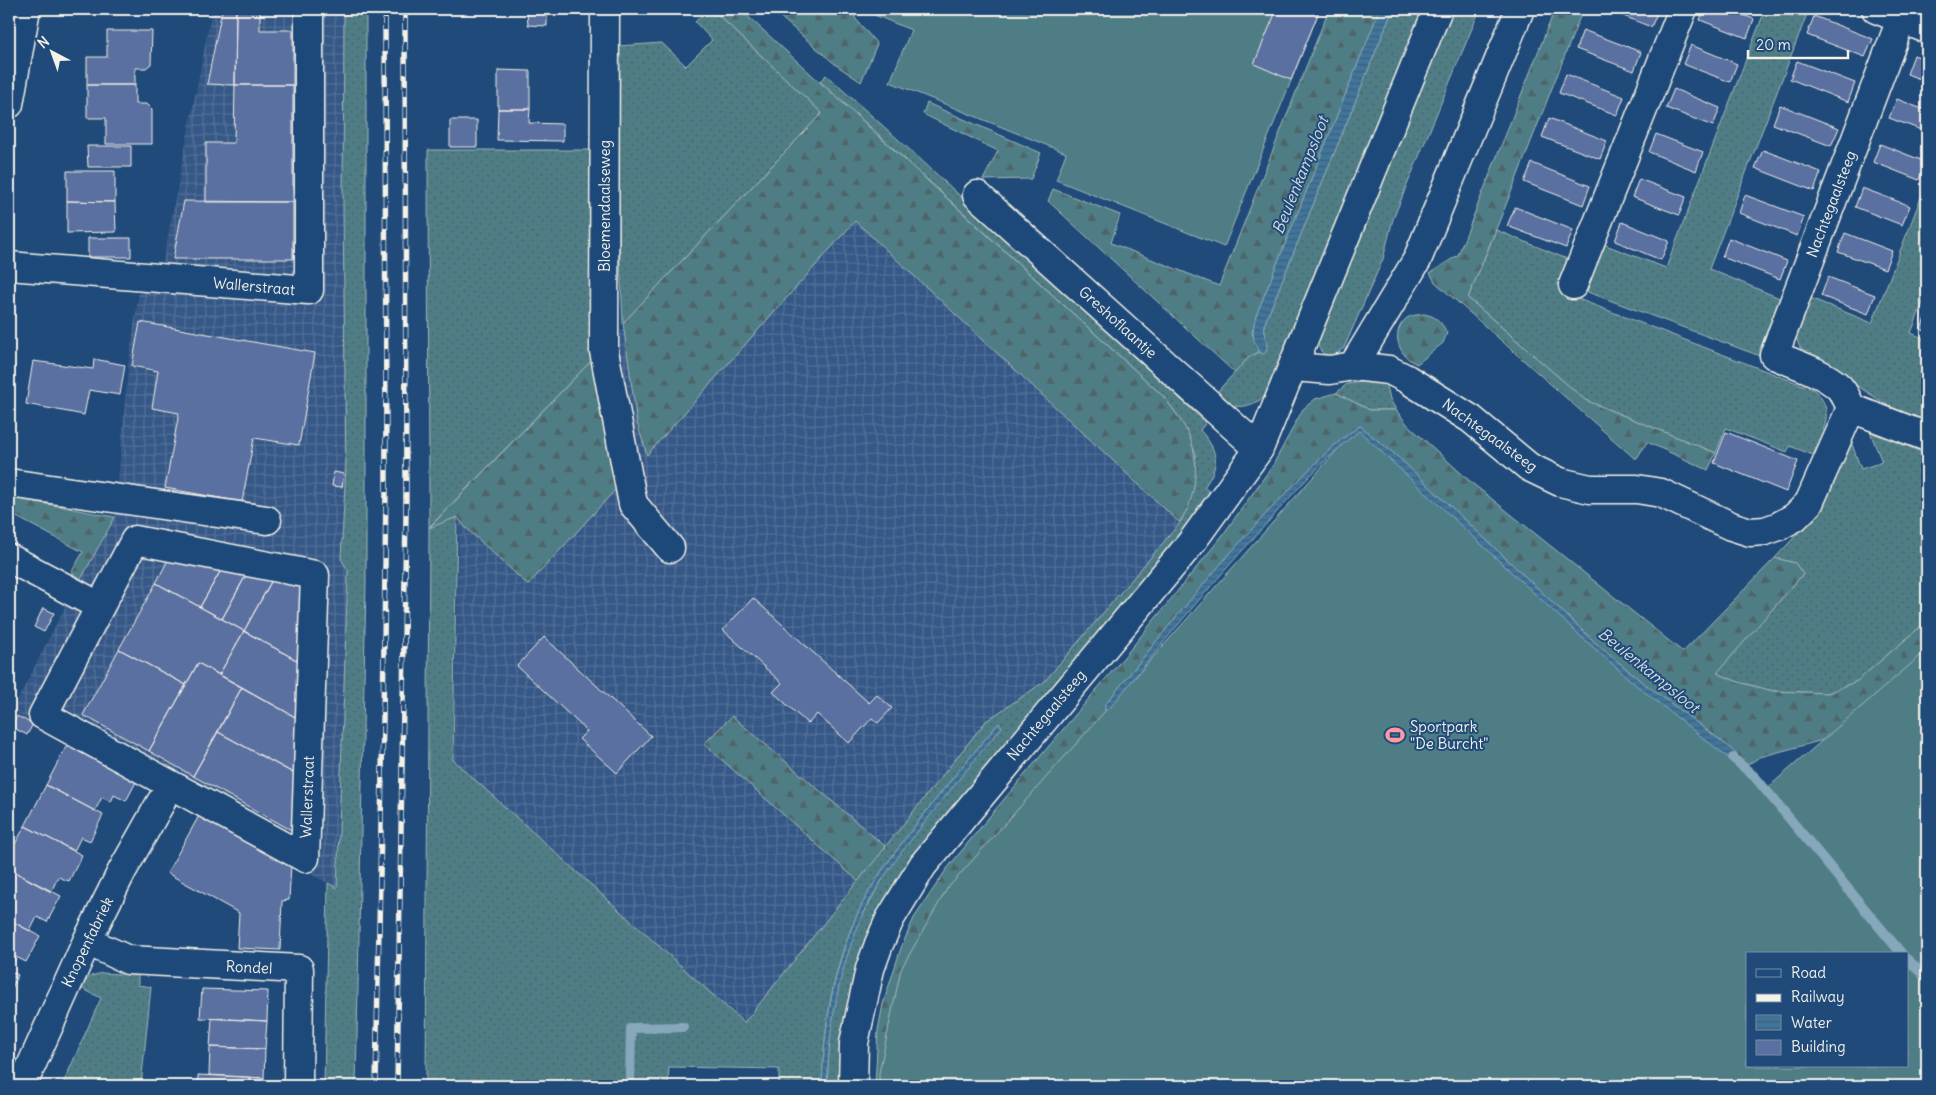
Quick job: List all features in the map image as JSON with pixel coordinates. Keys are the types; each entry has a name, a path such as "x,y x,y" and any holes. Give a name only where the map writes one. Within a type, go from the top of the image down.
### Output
{"street":[{"path":"9,104 26,9"},
{"name":"Wallerstraat","path":"9,266 309,290 309,9"},
{"name":"Bloemendaalseweg","path":"605,9 604,351 633,504 670,548"},
{"name":"Nachtegaalsteeg","path":"853,1086 854,1043 873,961 890,919 923,865 961,816 1191,543 1259,449 1294,367 1438,9"},
{"path":"1354,366 1418,260 1520,9"},
{"path":"1573,285 1683,9"},
{"path":"1876,9 1903,14 1927,28"},
{"name":"Nachtegaalsteeg","path":"1294,367 1330,370 1354,366 1389,370 1407,378 1472,419 1529,466 1560,482 1590,489 1637,489 1661,493 1750,532 1765,531 1795,517 1809,503 1851,408 1839,388 1832,382 1809,370 1774,356 1903,14"},
{"name":"Greshoflaantje","path":"977,195 1259,449"},
{"path":"1851,408 1927,437"},
{"path":"9,483 267,520"},
{"name":"Wallerstraat","path":"135,540 315,575 305,858 43,715 99,606 135,540"},
{"path":"9,558 99,606"},
{"name":"Knopenfabriek","path":"22,1086 87,941 122,871 161,802"},
{"name":"Rondel","path":"87,941 128,960 299,969 298,1086"}],"shaded area":[{"path":"212,9 345,9 356,541 344,892 12,711 66,605 115,517 128,368 139,291 163,261"},
{"path":"825,116 1210,500 747,1038 454,768 459,501"}],"green space":[{"path":"344,9 366,9 366,581 356,1086 324,1086 328,883 337,888 348,570 341,559 346,466 343,208"},
{"path":"708,9 712,9 822,113 623,323 616,172 617,46 662,43 686,66 712,40 695,22"},
{"path":"712,9 740,9 1163,396 1185,428 1190,438 1195,459 1192,495 1187,510 1179,522 855,221 647,455 637,423 623,323 822,113"},
{"path":"771,9 857,9 855,18 877,44 861,82 836,65"},
{"path":"860,9 1320,9 1224,247 1056,180 1066,153 890,82 911,30"},
{"path":"1329,9 1380,9 1256,316 1252,333 1259,352 1249,357 1235,373 1048,201 1053,189 1120,215 1111,243 1219,286"},
{"path":"1393,9 1424,9 1269,394 1248,405 1235,406 1228,404 1215,394 1249,357 1259,352 1263,354 1267,347 1264,325"},
{"path":"1449,9 1480,9 1393,219 1383,259 1344,348 1328,357 1319,347 1319,334"},
{"path":"1555,9 1583,9 1468,298 1585,400 1716,453 1708,470 1647,442 1637,458 1634,458 1435,282 1430,273 1458,255"},
{"path":"1748,9 1809,9 1709,269 1782,299 1760,356 1585,291 1603,244 1666,268 1763,15"},
{"path":"826,75 919,158 1206,423 1200,430 1214,451 1215,465 1204,487 1213,495 963,796 841,1054 839,1086 827,1086 832,1020 847,955 864,913 877,888 909,840 1001,728 1000,724 976,750 914,827 883,869 858,913 842,955 831,998 827,1020 822,1086 779,1086 779,1069 669,1067 668,1086 426,1086 429,528 428,150 591,150 592,360 430,526 457,517 453,760 744,1023 986,721 1044,682 1180,523 1183,517 1196,455 1188,434 1176,413 1163,396 820,81"},
{"path":"927,103 1041,153 1031,179 983,180 998,151 923,114"},
{"path":"1927,182 1927,292 1911,333 1927,340 1927,421 1889,406 1805,353 1800,347 1796,333 1808,297 1872,323"},
{"path":"1496,230 1572,261 1560,292 1813,389 1825,405 1826,420 1813,455 1790,446 1787,452 1726,428 1716,453 1585,400 1468,298"},
{"path":"1423,314 1438,320 1447,333 1443,343 1417,364 1405,356 1401,350 1398,330 1407,318"},
{"path":"592,360 606,423 617,488 528,585 466,528 457,517 429,528"},
{"path":"1367,381 1383,383 1387,386 1390,399 1396,410 1370,410 1336,393 1347,384"},
{"path":"1336,393 1370,410 1396,410 1408,425 1472,483 1683,652 1775,558 1795,563 1803,574 1717,673 1738,682 1773,691 1828,693 1857,681 1927,621 1927,655 1834,737 1760,757 1747,765 1728,746 1642,682 1599,646 1398,457 1360,426 1326,453 1245,537 1197,592 1104,706 1105,710 1110,708 1053,771 887,1086 875,1086 878,1030 883,1004 901,948 914,918 946,870 1124,657 1222,536 1273,465 1303,409 1315,399"},
{"name":"Sportpark \"De Burcht\"","path":"1363,429 1641,685 1739,762 1765,790 1927,650 1927,1086 879,1086 879,1073 901,969 947,889 1354,431"},
{"path":"1870,432 1927,454 1927,621 1857,681 1828,693 1773,691 1738,682 1716,673 1803,574 1795,563 1775,558 1818,512 1825,501 1850,439 1861,469 1882,462"},
{"path":"9,497 115,517 81,579 71,573 83,552 9,513"},
{"path":"732,716 886,847 858,881 704,744"},
{"path":"102,973 138,975 138,985 151,987 141,1086 62,1086 101,998 79,987 91,976"}],"water":[{"path":"1380,9 1393,9 1264,325 1267,347 1266,352 1263,354 1254,342 1256,316"},
{"path":"1360,426 1398,457 1599,646 1642,682 1728,746 1747,765 1741,768 1636,685 1359,431 1320,466 1283,505 1202,596 1110,708 1106,710 1104,706 1195,594 1243,539 1325,454"},
{"path":"998,724 1002,726 1001,728 902,851 880,883 862,917 847,958 836,1000 830,1042 827,1086 822,1086 831,998 842,955 858,913 883,869 914,827"}],"building":[{"path":"1277,9 1307,9 1318,14 1291,80 1254,64"},
{"path":"1606,9 1659,9 1651,27"},
{"path":"1704,9 1727,9 1754,19 1747,38 1700,20"},
{"path":"222,10 236,10 235,85 207,84"},
{"path":"236,10 260,10 260,30 293,30 293,85 235,85"},
{"path":"527,12 547,12 547,26 528,25"},
{"path":"1814,16 1873,39 1865,57 1807,35"},
{"path":"1583,30 1641,52 1634,71 1576,49"},
{"path":"107,31 152,31 151,64 146,68 135,68 135,85 87,85 87,57 107,57"},
{"path":"1691,45 1737,64 1730,82 1683,64"},
{"path":"1914,55 1927,60 1927,82 1907,74"},
{"path":"1797,61 1855,83 1848,102 1790,79"},
{"path":"498,70 530,71 530,109 498,109"},
{"path":"1566,74 1624,97 1617,115 1559,93"},
{"path":"87,85 135,85 135,104 147,104 152,109 152,144 106,144 106,118 87,118"},
{"path":"235,85 293,85 293,202 206,202 206,143 234,143"},
{"path":"1674,89 1720,108 1713,126 1666,108"},
{"path":"1897,99 1927,111 1927,132 1889,118"},
{"path":"1780,105 1839,128 1831,146 1773,124"},
{"path":"498,109 530,109 529,123 563,124 563,141 497,140"},
{"path":"1549,118 1607,141 1600,159 1542,137"},
{"path":"450,120 477,120 477,147 450,147"},
{"path":"1656,134 1703,152 1696,171 1649,152"},
{"path":"1880,144 1926,162 1919,180 1873,162"},
{"path":"87,146 131,146 131,167 88,167"},
{"path":"1763,150 1821,172 1814,191 1755,168"},
{"path":"1532,163 1590,186 1583,205 1524,182"},
{"path":"67,171 115,171 115,202 67,201"},
{"path":"1639,179 1686,197 1679,215 1632,197"},
{"path":"1862,188 1910,206 1902,225 1855,207"},
{"path":"1745,195 1804,217 1797,236 1739,213"},
{"path":"67,201 115,202 116,232 67,233"},
{"path":"184,201 293,202 293,259 173,259"},
{"path":"1515,207 1573,230 1566,248 1507,226"},
{"path":"1622,222 1669,241 1661,260 1615,241"},
{"path":"1845,233 1892,251 1885,269 1838,252"},
{"path":"88,238 131,238 131,257 88,257"},
{"path":"1729,238 1787,261 1780,279 1722,257"},
{"path":"1828,277 1875,295 1868,314 1821,296"},
{"path":"1927,313 1927,332 1921,329"},
{"path":"140,322 315,353 299,445 254,438 242,502 165,488 179,413 152,408 158,371 132,366"},
{"path":"94,359 125,365 120,395 89,390 84,415 26,404 33,361 93,369"},
{"path":"1726,432 1798,461 1786,492 1714,463"},
{"path":"334,472 344,474 342,487 332,486"},
{"path":"168,560 221,570 200,607 156,583"},
{"path":"221,570 246,575 222,619 200,607"},
{"path":"246,575 272,580 244,631 222,619"},
{"path":"272,580 303,586 300,662 244,631"},
{"path":"156,583 244,631 219,675 198,663 186,685 119,649"},
{"path":"753,598 869,703 877,695 892,708 878,723 872,718 849,743 817,714 808,724 773,692 782,683 723,630"},
{"path":"43,608 54,613 44,632 34,627"},
{"path":"244,631 300,662 297,718 219,675"},
{"path":"544,637 651,736 617,773 579,739 587,731 517,666"},
{"path":"119,649 186,685 149,751 83,715"},
{"path":"198,663 242,687 193,776 149,751"},
{"path":"242,687 297,718 295,774 218,732"},
{"path":"17,716 33,724 27,735 12,727"},
{"path":"218,732 295,774 293,831 193,776"},
{"path":"67,745 136,782 126,801 114,795 111,802 102,797 95,811 46,785"},
{"path":"46,785 103,815 90,841 81,837 74,851 25,826"},
{"path":"200,814 291,864 289,900 282,901 280,950 237,948 239,913 167,873"},
{"path":"25,826 82,855 69,881 58,877 51,892 9,869 9,855"},
{"path":"9,869 61,896 47,922 37,917 30,931 9,920"},
{"path":"9,920 40,936 26,962 16,957 9,971"},
{"path":"9,970 18,975 9,995"},
{"path":"202,989 268,991 267,1021 200,1018"},
{"path":"212,1018 267,1021 265,1049 210,1047"},
{"path":"210,1047 265,1049 264,1078 209,1075"},
{"path":"198,1075 264,1078 264,1086 198,1086"}],"waterway":[{"name":"Beulenkampsloot","path":"1733,758 1755,777 1900,952"},
{"name":"Beulenkampsloot","path":"1908,960 1927,978"},
{"path":"630,1086 631,1028 683,1027"}],"railway":[{"path":"376,1086 386,490 385,9"},
{"path":"397,1086 406,513 405,9"}],"place":[{"name":"Sportpark \"De Burcht\"","path":"1395,735"}]}
